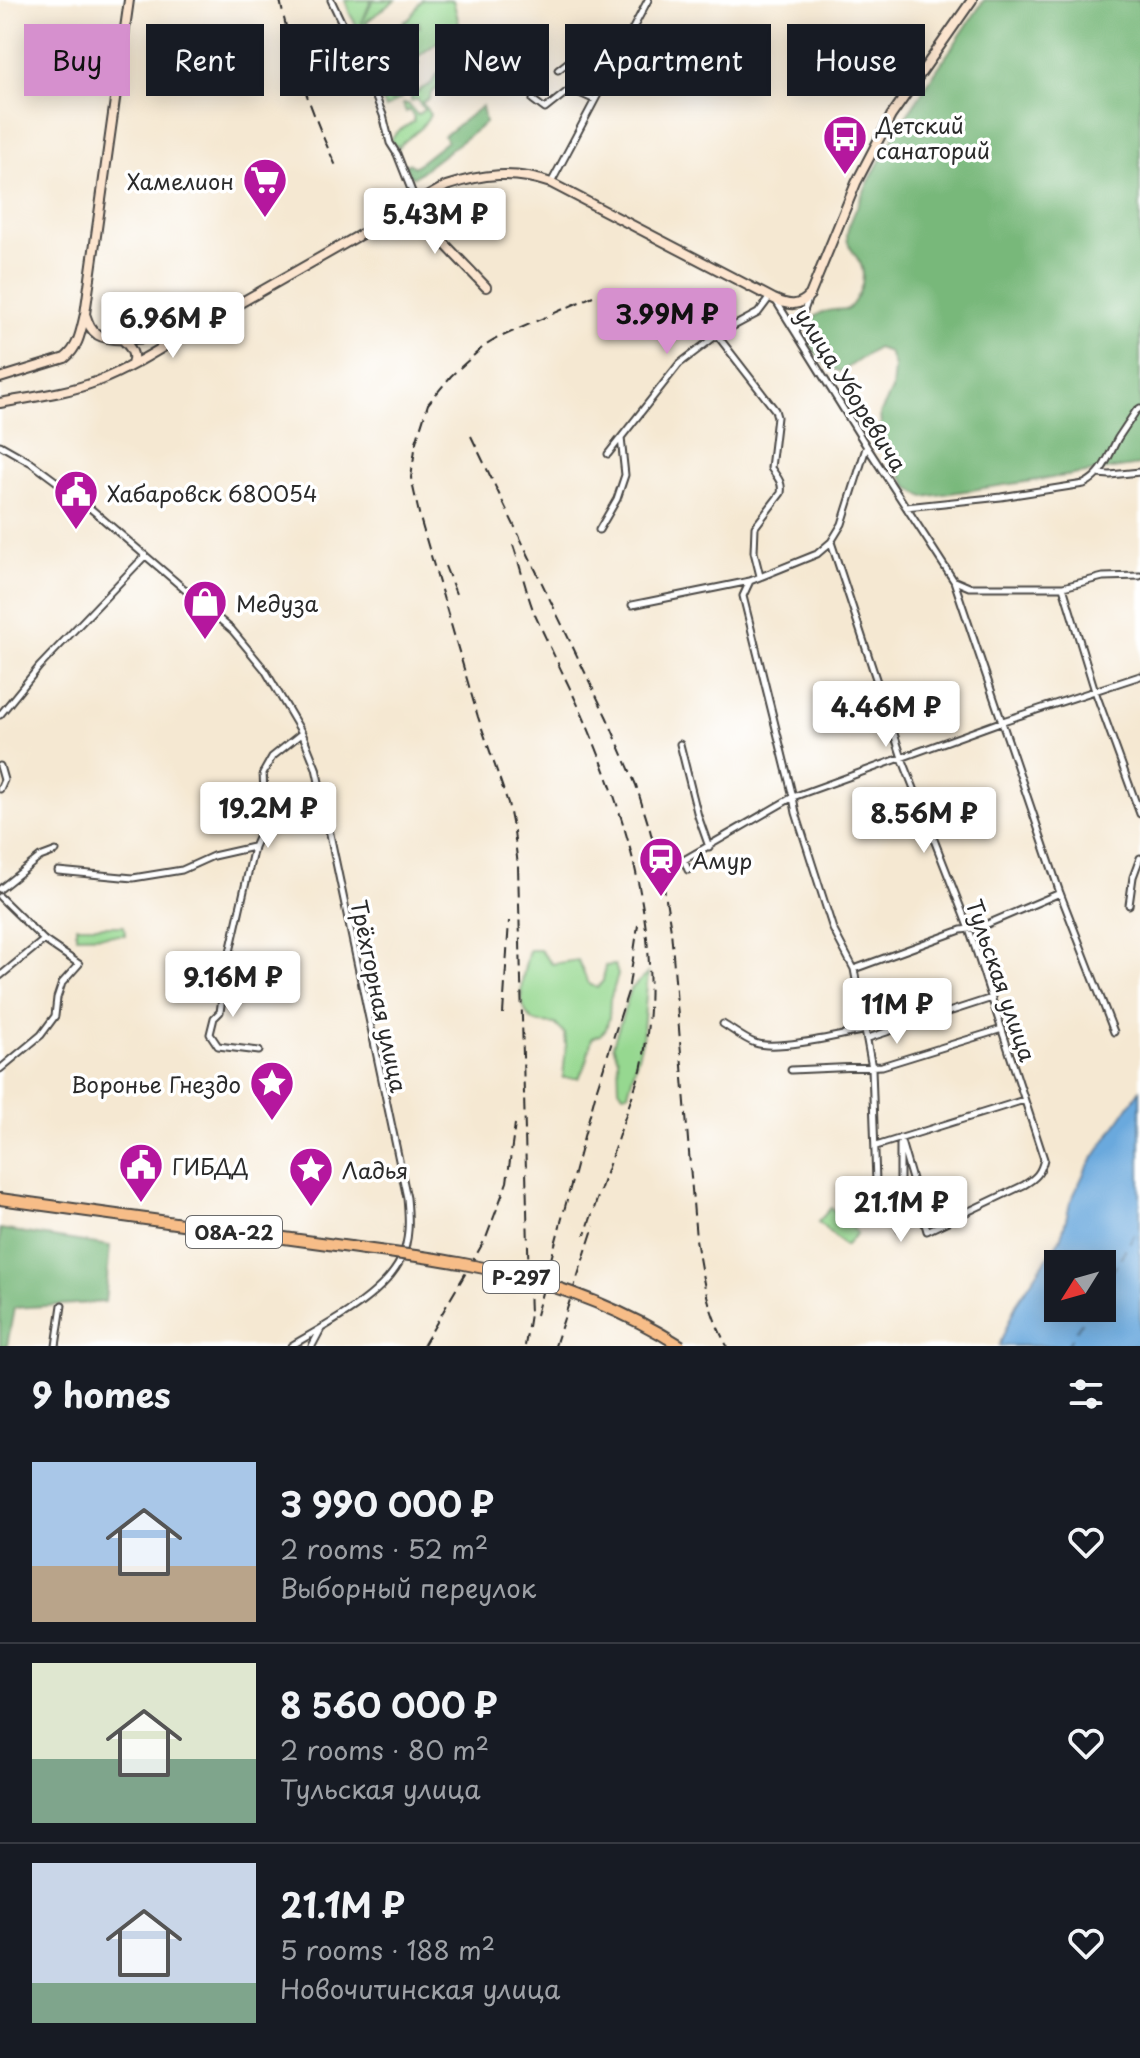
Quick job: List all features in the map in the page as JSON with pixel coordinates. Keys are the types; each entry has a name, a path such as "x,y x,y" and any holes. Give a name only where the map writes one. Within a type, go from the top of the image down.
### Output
{"highway":[{"name":"08А-22","path":"0,1199 350,1247"},
{"name":"Р-297","path":"350,1247 460,1263 549,1285 593,1300 681,1346"}],"main road":[{"path":"0,378 65,358 73,352 77,343 85,314 129,0"},
{"path":"772,298 795,305 804,302 810,295 864,166 891,116 972,0"},
{"name":"улица Уборевича","path":"122,339 198,327 418,200 467,179 493,175 521,175 551,183 772,298"},
{"path":"418,200 443,242 486,287"},
{"path":"85,314 90,328 97,335 122,339 131,349 134,358 132,365"},
{"path":"0,403 79,388 109,377 198,327"}],"street":[{"path":"331,0 373,90 390,143 418,200"},
{"path":"635,24 648,0"},
{"path":"558,70 565,65"},
{"path":"533,100 545,109 569,90 595,100"},
{"path":"551,183 597,96"},
{"path":"796,334 810,295"},
{"path":"608,454 679,364 717,335 758,313 772,298"},
{"name":"улица Уборевича","path":"772,298 954,581 1060,893 1114,1032"},
{"path":"717,335 775,410 777,417 771,468 782,483 782,488 755,527 754,552 760,576"},
{"path":"906,507 1084,484 1104,468 1119,438 1140,408"},
{"path":"599,530 617,499 625,475 621,437"},
{"name":"Трёхгорная улица","path":"0,445 30,462 76,496 232,630 265,670 302,733 316,768 407,1198 409,1223 401,1260 378,1289 291,1346"},
{"path":"632,605 750,581 817,554 831,542 842,524 867,447"},
{"path":"1098,474 1140,472"},
{"name":"Тульская улица","path":"831,542 902,758 969,929 1044,1159 1037,1177 927,1231 900,1138"},
{"path":"0,715 39,667 145,556"},
{"path":"954,581 969,587 1063,587 1103,577 1140,576"},
{"path":"750,581 743,596 796,813 833,929 854,969 872,1068 876,1182 900,1230 900,1138"},
{"path":"1063,587 1095,691 1140,814"},
{"path":"688,870 684,860 793,797 1003,721 1140,676"},
{"path":"259,1051 218,1046 210,1034 214,1018 220,1012 227,965 258,838 264,792 263,773 272,757 302,733"},
{"path":"680,744 709,847"},
{"path":"0,766 4,780 0,789"},
{"path":"58,871 133,878 182,870 213,856 254,847"},
{"path":"0,889 40,857 56,851"},
{"path":"1129,905 1133,877 1140,858"},
{"path":"854,969 961,930 978,928 1060,893"},
{"path":"0,897 44,940 79,964 62,983 55,1016 41,1035 0,1069"},
{"path":"0,976 44,940"},
{"path":"868,1038 992,998"},
{"path":"723,1024 755,1043 766,1045 804,1042 866,1030"},
{"path":"791,1070 872,1068 1002,1029"},
{"path":"876,1146 1025,1100"},
{"path":"56,1346 62,1305"},
{"path":"312,1346 323,1327"}],"green space":[{"path":"345,0 371,0 362,24 356,24"},
{"path":"373,0 395,0 366,22 367,24 363,24"},
{"path":"422,0 453,0 459,24 435,24 435,44 419,56 419,22 405,24"},
{"path":"984,0 1140,0 1140,465 924,497 908,487 882,441 880,414 892,390 894,367 889,352 877,348 841,372 826,365 816,353 809,334 812,322 819,314 848,309 862,282 863,270 848,243 849,226 877,166 920,96 925,96 929,82"},
{"path":"435,77 435,90 429,99 422,102 430,115 398,149 391,140 414,121 403,104 408,104 417,115 424,110 417,99 411,101 411,97 419,96 419,91 431,84"},
{"path":"380,96 387,96 391,101 400,96 401,98 386,108"},
{"path":"482,106 485,123 414,177 410,176 405,165 409,163 414,167 447,141 444,136"},
{"path":"76,926 124,926 125,935 76,936"},
{"path":"529,950 540,950 552,964 578,960 588,983 597,988 603,981 605,966 615,965 618,975 606,1029 592,1038 579,1078 563,1078 565,1034 555,1024 533,1020 525,1011 521,994"},
{"path":"648,973 642,1041 628,1093 623,1094 619,1088 618,1059 613,1045 631,989"},
{"path":"831,1208 857,1233 845,1246 818,1222"},
{"path":"0,1229 110,1246 105,1302 14,1308 7,1346 0,1346"}],"water":[{"path":"1140,1090 1140,1346 999,1346 1016,1304 1044,1263 1044,1322 1116,1322 1116,1250 1053,1250 1063,1231 1070,1203 1086,1169"}],"ferry route":[{"path":"1116,1265 1140,1225"},
{"path":"1067,1346 1082,1322"}],"railway":[{"path":"280,0 303,84 336,166"},
{"path":"525,1346 530,1314 518,866 514,832 508,803 478,717 420,518 411,478 416,442 428,404 451,376 496,339 593,296"},
{"path":"471,436 607,718 636,785 650,830 671,930 696,1239 710,1307 727,1346"},
{"path":"513,545 535,615 582,714 615,799 629,843 646,933 650,979 648,1024 641,1070 585,1235"},
{"path":"445,566 458,599"},
{"path":"503,1014 509,921"},
{"path":"536,1315 597,1088 628,992 638,925"},
{"path":"423,1346 486,1238 507,1182 515,1124"},
{"path":"555,1346 594,1226"}],"place":[{"name":"Детский санаторий","path":"845,176"},
{"name":"Хамелион","path":"265,219"},
{"name":"Хабаровск 680054","path":"76,531"},
{"name":"Медуза","path":"205,641"},
{"name":"Амур","path":"661,898"},
{"name":"Воронье Гнездо","path":"272,1122"},
{"name":"ГИБДД","path":"141,1204"},
{"name":"Ладья","path":"311,1208"}]}
